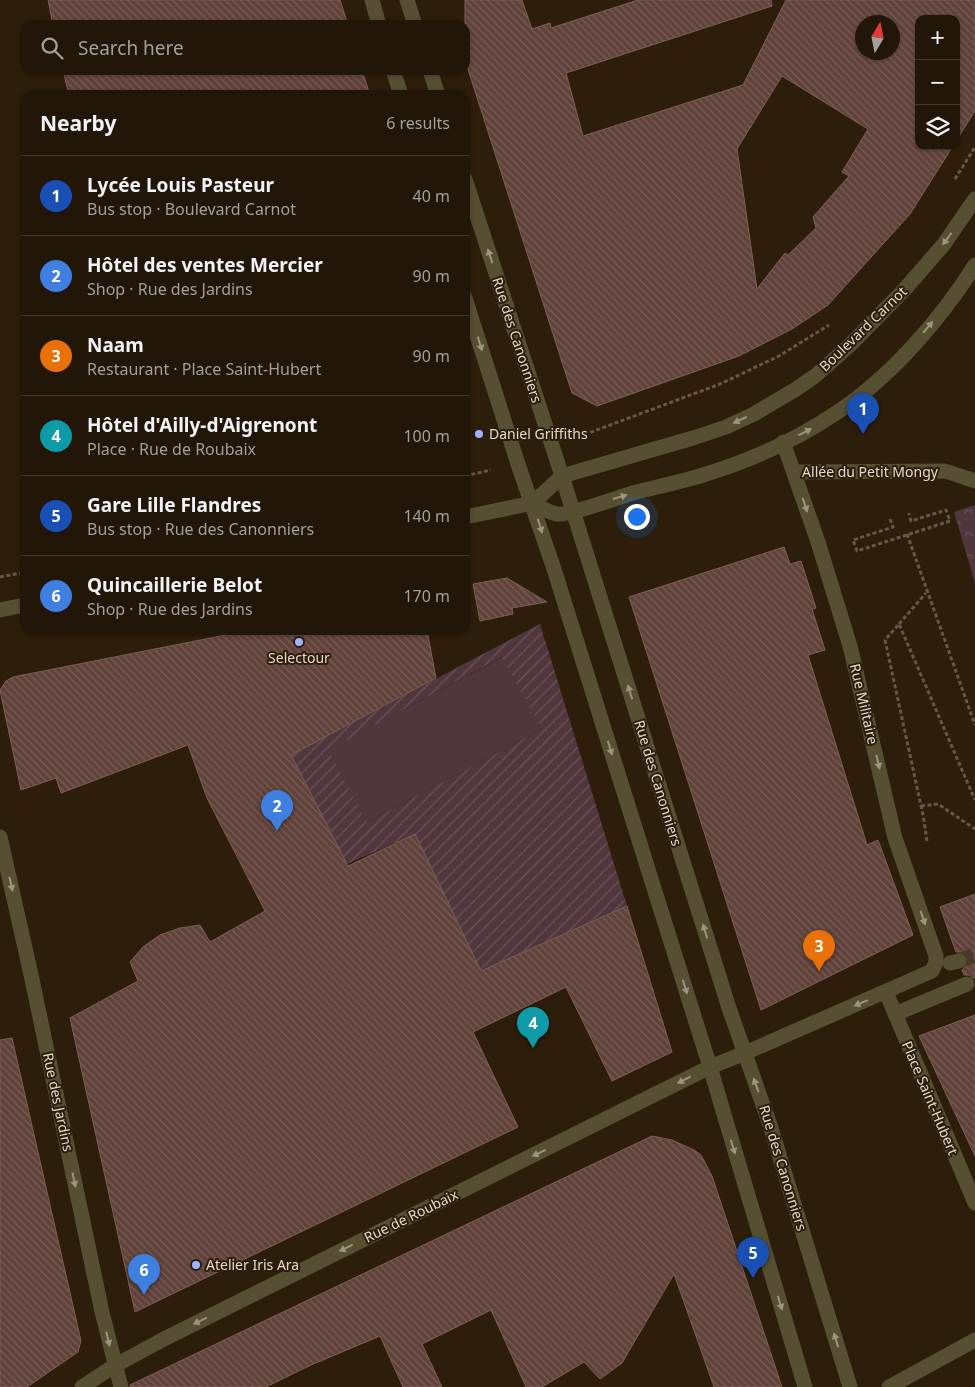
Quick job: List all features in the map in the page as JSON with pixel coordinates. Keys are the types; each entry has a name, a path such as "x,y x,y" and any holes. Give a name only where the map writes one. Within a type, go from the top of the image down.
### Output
{"street":[{"path":"372,0 378,20"},
{"path":"407,0 413,20"},
{"path":"395,75 399,90"},
{"path":"432,75 436,90"},
{"name":"Rue des Canonniers","path":"470,194 562,476 744,1053 762,1100 850,1387"},
{"name":"Boulevard Carnot","path":"533,503 562,476 726,427 754,414 796,390 850,345 905,289 944,244 975,199"},
{"path":"470,516 533,503 558,514 573,511 703,475 764,452 837,413 857,398 911,347 958,291 975,265"},
{"path":"470,314 518,464 533,503 710,1067 805,1387"},
{"name":"Rue Militaire","path":"784,442 850,646 896,838 936,956 932,972 886,992"},
{"name":"Allée du Petit Mongy","path":"794,472 945,472 975,481"},
{"path":"0,610 20,606"},
{"name":"Rue des Jardins","path":"0,837 114,1366 121,1387"},
{"path":"895,1014 967,984"},
{"path":"744,1053 886,992"},
{"name":"Place Saint-Hubert","path":"886,992 975,1203"},
{"name":"Rue de Roubaix","path":"82,1387 114,1366 164,1339 710,1067 744,1053"},
{"path":"889,1387 975,1340"}],"path":[{"path":"954,180 975,147"},
{"path":"554,452 574,438 728,380 779,356 835,321"},
{"path":"890,519 892,527 853,540 857,551 950,521 946,510 911,521 909,513"},
{"path":"907,534 975,725"},
{"path":"0,577 20,573"},
{"path":"927,592 885,640 921,806 927,844"},
{"path":"900,624 975,800"},
{"path":"921,806 938,804 975,829"}],"green space":[{"path":"975,505 975,583 954,512"},
{"path":"540,624 627,906 481,971 415,834 347,864 291,755","holes":["502,657 542,729 367,822 328,750"]},
{"path":"503,657 542,729 367,822 327,750"}],"building":[{"path":"48,0 340,0 346,20 52,20"},
{"path":"465,0 522,0 532,29 550,23 551,28 638,0 771,0 772,6 566,73 583,136 743,85 786,0 975,0 975,111 960,135 960,15 915,15 915,150 950,150 910,214 828,305 792,329 739,356 597,406 572,393 470,75 470,20 465,20","holes":["782,76 868,129 842,172 849,176 813,217 816,228 788,255 785,253 757,289 737,149"]},
{"path":"64,75 364,75 368,90 68,90"},
{"path":"784,547 790,564 801,561 816,608 812,609 825,650 808,655 867,845 878,840 913,935 761,1010 629,597"},
{"path":"507,578 547,602 512,608 513,614 480,621 473,584"},
{"path":"226,635 428,635 436,678 291,755 348,866 415,834 481,971 627,906 672,1052 612,1081 566,987 473,1032 518,1127 135,1312 70,1018 138,981 130,962 143,947 160,935 180,928 200,925 210,942 265,911 207,798 188,745 61,793 56,778 21,790 0,690 6,681 13,677"},
{"path":"975,894 975,979 969,975 964,975 962,970 968,964 968,959 962,952 956,952 940,907"},
{"path":"975,1015 975,1156 919,1036"},
{"path":"12,1038 81,1341 78,1352 27,1387 0,1387 0,1040"},
{"path":"652,1136 672,1140 694,1150 701,1155 712,1176 782,1387 714,1387 674,1274 622,1363 600,1379 584,1362 542,1387 526,1387 491,1310 422,1344 442,1387 403,1387 380,1336 311,1365 266,1387 130,1387 130,1385"}],"tunnel":[{"path":"959,961 975,955"}],"place":[{"name":"Daniel Griffiths","path":"479,434"},
{"name":"Lycée Louis Pasteur","path":"863,434"},
{"name":"Selectour","path":"299,642"},
{"name":"Hôtel des ventes Mercier","path":"277,831"},
{"name":"Naam","path":"819,971"},
{"name":"Hôtel d'Ailly-d'Aigrenont","path":"533,1048"},
{"name":"Atelier Iris Ara","path":"196,1265"},
{"name":"Gare Lille Flandres","path":"753,1278"},
{"name":"Quincaillerie Belot","path":"144,1295"}]}
